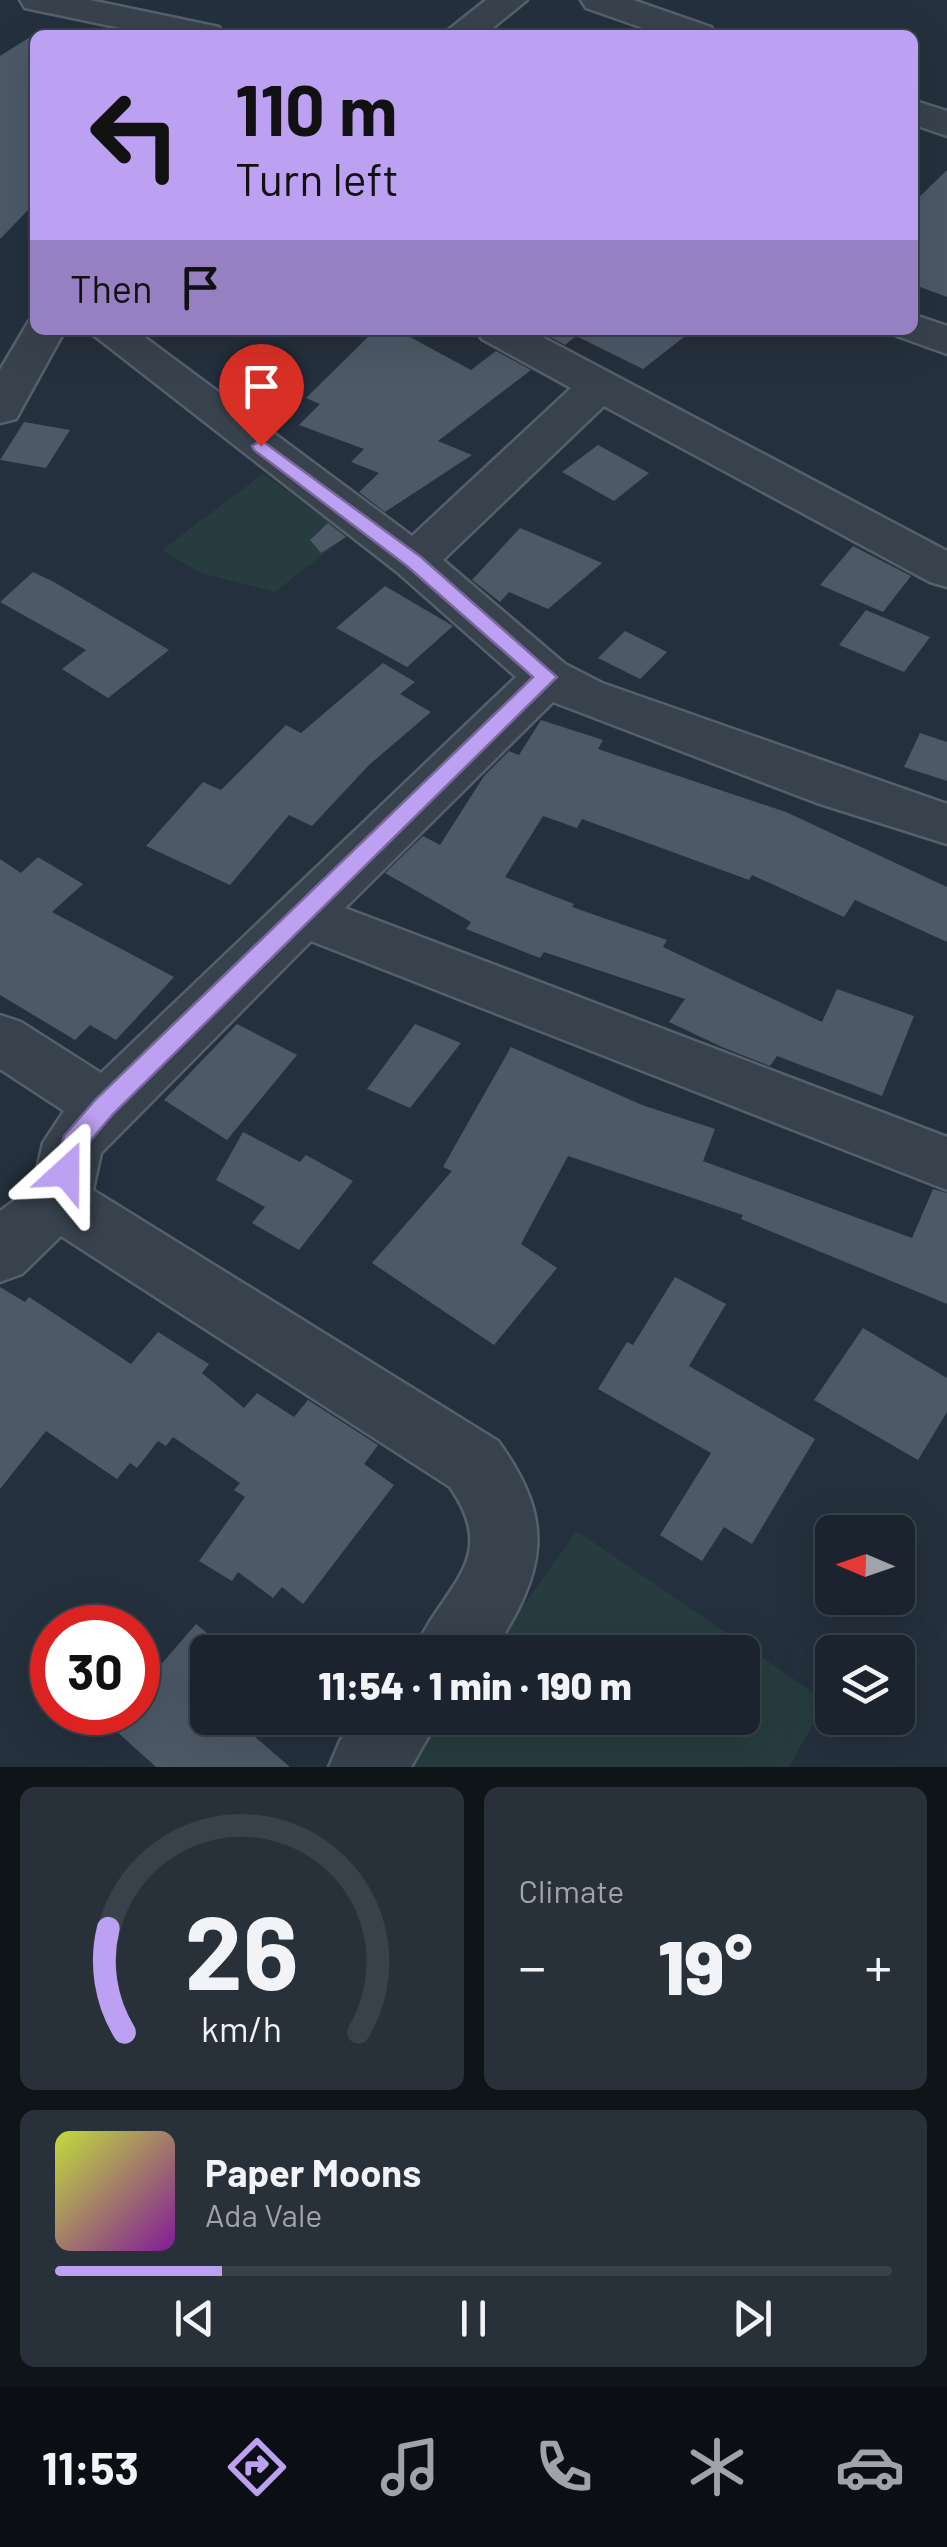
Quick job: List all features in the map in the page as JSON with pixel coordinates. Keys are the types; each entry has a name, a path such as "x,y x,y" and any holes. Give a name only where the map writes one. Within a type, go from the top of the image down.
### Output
{"street":[{"path":"38,0 182,30"},
{"path":"467,30 509,0"},
{"path":"599,0 684,30"},
{"path":"918,113 947,124"},
{"path":"0,336 30,324"},
{"path":"918,330 947,341"},
{"path":"0,409 41,335"},
{"path":"115,335 414,561 546,677 584,696 800,776 947,824"},
{"path":"506,335 947,571"},
{"path":"414,561 600,385"},
{"path":"0,1254 27,1225 60,1202 73,1143 104,1107 546,677"},
{"path":"304,915 947,1164"},
{"path":"0,1039 104,1107"},
{"path":"60,1202 474,1464 497,1491 506,1525 506,1557 496,1591 463,1635"},
{"path":"366,1767 390,1735"}],"green space":[{"path":"263,474 349,535 275,592 201,573 162,550"},
{"path":"577,1531 729,1635 501,1635"},
{"path":"760,1656 815,1693 815,1721 789,1767 405,1767 429,1735 760,1735"}],"building":[{"path":"30,37 30,208 0,239 0,56"},
{"path":"947,170 947,297 918,286 918,198"},
{"path":"370,335 406,335 471,370 496,351 531,370 438,441 472,455 385,512 359,492 379,473 351,462 364,449 299,425 320,404 306,398"},
{"path":"546,335 687,335 643,369 576,336 565,345"},
{"path":"24,422 70,430 46,468 0,460"},
{"path":"598,445 649,473 614,501 562,472"},
{"path":"328,523 346,537 321,553 310,540"},
{"path":"520,528 602,563 548,609 509,592 500,602 472,580"},
{"path":"853,546 911,576 883,612 820,585"},
{"path":"33,572 169,650 108,698 62,669 86,650 0,602"},
{"path":"385,586 453,626 407,667 336,628"},
{"path":"866,610 930,637 904,672 839,645"},
{"path":"625,631 667,652 640,679 598,658"},
{"path":"383,663 415,682 400,694 431,712 369,765 312,826 289,815 230,885 146,846 203,782 221,790 286,725 301,733"},
{"path":"541,720 603,740 598,749 786,812 947,887 947,942 855,900 844,917 752,875 749,880 582,819 577,828 543,816 505,877 574,904 572,907 667,940 663,947 822,1022 837,989 914,1016 882,1096 777,1056 770,1066 722,1047 669,1022 685,999 544,952 540,958 466,929 471,922 385,873 423,836 440,845 484,776 509,751 519,755"},
{"path":"920,733 947,742 947,781 904,767"},
{"path":"38,857 83,884 52,912 174,977 116,1040 90,1025 75,1040 0,995 0,859 21,873"},
{"path":"237,1024 297,1055 227,1140 164,1100"},
{"path":"415,1024 461,1043 410,1108 367,1089"},
{"path":"511,1047 642,1105 715,1129 703,1161 912,1238 933,1189 947,1193 947,1304 741,1219 743,1215 568,1156 521,1244 557,1268 494,1345 372,1263 452,1171 443,1167"},
{"path":"243,1132 300,1162 306,1155 353,1181 299,1250 252,1223 265,1207 216,1180"},
{"path":"675,1277 726,1304 689,1366 815,1439 752,1544 724,1527 702,1561 660,1535 711,1453 598,1389 627,1342 633,1345"},
{"path":"0,1287 25,1302 29,1297 131,1364 158,1332 209,1364 202,1373 244,1408 257,1393 294,1417 308,1400 378,1445 364,1464 394,1485 303,1604 282,1587 273,1598 238,1572 232,1581 199,1561 245,1497 234,1490 240,1483 173,1437 166,1446 158,1441 137,1468 130,1463 117,1479 46,1431 0,1489"},
{"path":"863,1328 947,1378 947,1412 918,1460 814,1400"},
{"path":"196,1624 209,1635 190,1635 190,1735 253,1735 290,1767 156,1767 121,1735 160,1735 160,1666"}],"route":[{"path":"66,1172 73,1143 104,1107 546,677 414,561 261,446"}]}
